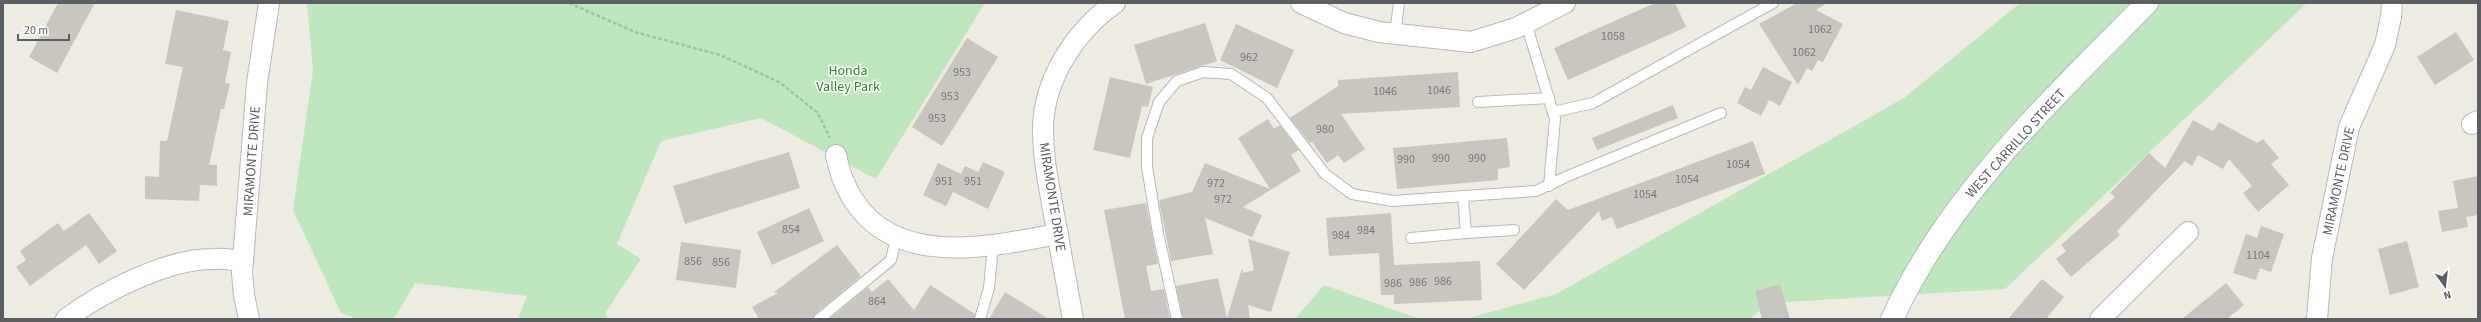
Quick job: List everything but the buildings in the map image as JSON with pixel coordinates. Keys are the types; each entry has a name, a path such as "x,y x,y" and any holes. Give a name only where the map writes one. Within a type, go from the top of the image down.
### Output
{"main road":[{"name":"WEST CARRILLO STREET","path":"1892,319 1922,263 1977,182 2146,3"}],"street":[{"name":"MIRAMONTE DRIVE","path":"249,319 244,295 243,261 257,83 269,3"},
{"path":"1301,3 1344,22 1395,34 1470,42 1526,23 1565,3"},
{"name":"MIRAMONTE DRIVE","path":"2317,319 2322,258 2349,127 2385,45 2391,17 2392,3"},
{"name":"MIRAMONTE DRIVE","path":"1073,319 1044,163 1043,129 1046,106 1052,84 1073,43 1107,5"},
{"path":"836,155 843,182 859,208 876,225 896,237 936,247 993,246 1058,234"},
{"path":"2100,319 2188,232"},
{"path":"66,319 98,297 129,281 155,272 212,259 243,261"}],"lane":[{"path":"1395,34 1399,3"},
{"path":"1553,112 1593,103 1773,3"},
{"path":"1526,23 1555,118 1549,186"},
{"path":"1177,319 1158,233 1147,167 1148,138 1159,102 1177,81 1203,72 1231,74 1267,98 1325,174 1352,194 1393,201 1536,192 1568,176 1721,113"},
{"path":"1478,102 1549,98"},
{"path":"1463,196 1466,233"},
{"path":"1411,238 1514,230"},
{"path":"819,319 891,260 896,237"},
{"path":"980,319 989,288 993,246"}],"path":[{"path":"569,3 635,32 720,55 779,82 818,113 836,155"}],"green space":[{"name":"Honda Valley Park","path":"307,3 985,3 876,179 761,118 661,141 617,244 641,259 606,312 607,319 518,319 527,296 415,283 394,319 358,319 341,313 293,210 313,70"},
{"path":"2020,3 2307,3 2005,289 1770,303 1749,319 1465,319 1556,294 1904,98"},
{"path":"1324,285 1420,319 1295,319"}]}
